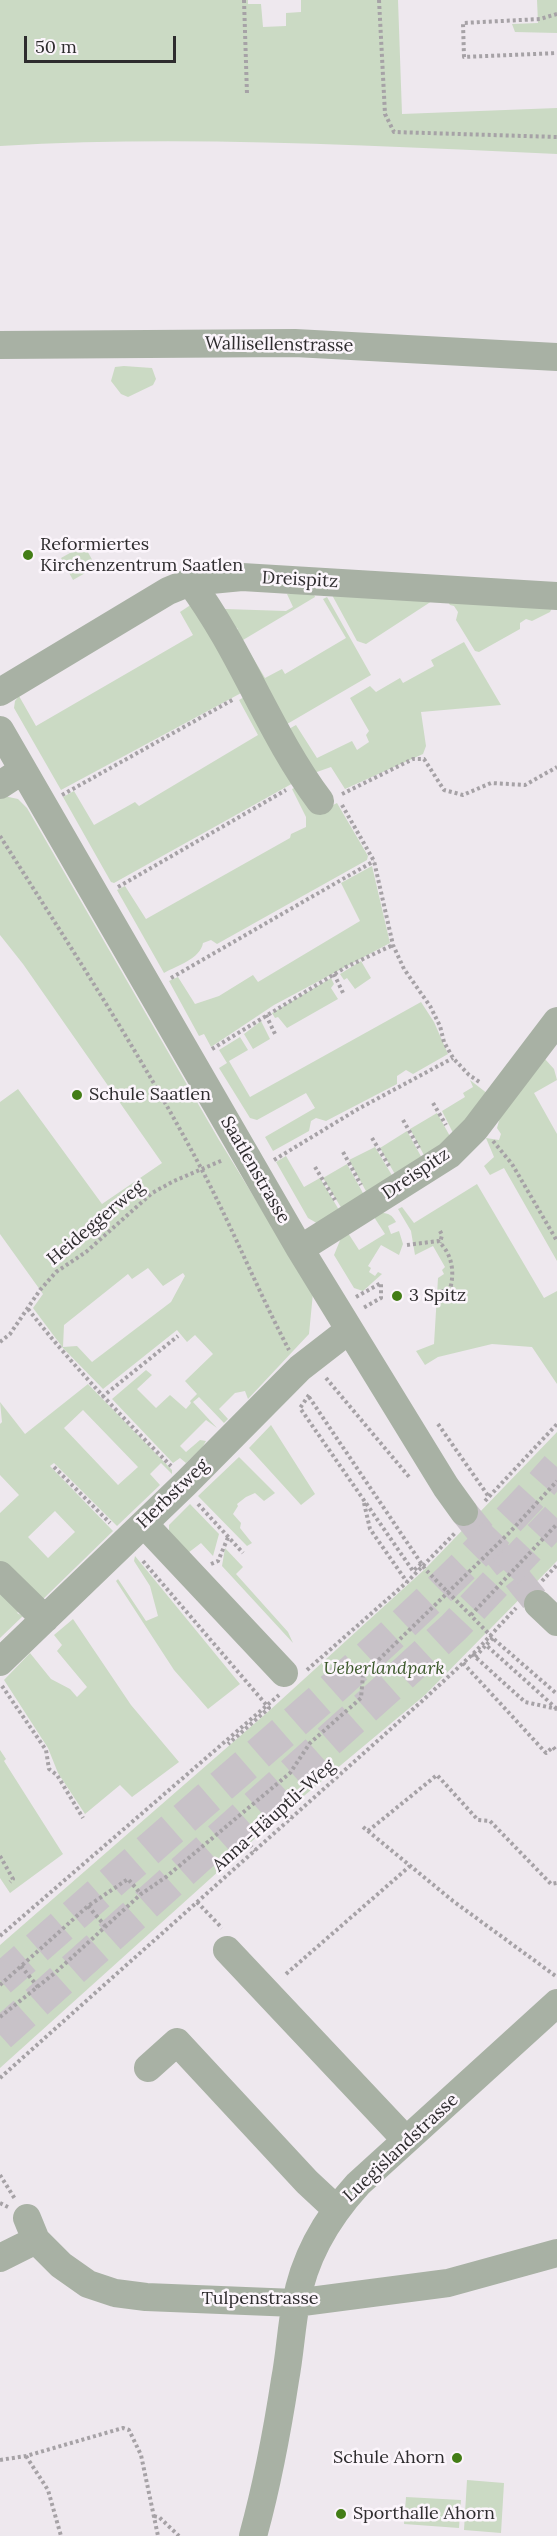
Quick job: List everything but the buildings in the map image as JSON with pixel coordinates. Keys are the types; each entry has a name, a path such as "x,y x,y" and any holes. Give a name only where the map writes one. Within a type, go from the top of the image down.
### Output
{"street":[{"name":"Wallisellenstrasse","path":"0,345 295,344 557,357"},
{"name":"Dreispitz","path":"0,692 168,591 190,582 242,577 557,596"},
{"path":"190,582 312,790"},
{"name":"Saatlenstrasse","path":"0,730 12,778 300,1249 355,1320 446,1487 464,1512"},
{"name":"Dreispitz","path":"300,1249 449,1155 475,1129 557,1021"},
{"name":"Herbstweg","path":"0,1662 144,1524 189,1490 300,1368 355,1320"},
{"path":"144,1524 284,1673"},
{"path":"0,1575 45,1620"},
{"path":"228,1950 406,2140"},
{"name":"Luegislandstrasse","path":"253,2536 283,2393 296,2303 304,2269 336,2209 358,2184 557,2003"},
{"path":"148,2068 177,2042 307,2182 336,2209"},
{"name":"Tulpenstrasse","path":"0,2258 32,2229 66,2269 88,2284 115,2293 146,2297 296,2303 448,2283 557,2253"}],"path":[{"path":"244,0 247,94"},
{"path":"379,0 385,114 394,132 557,137"},
{"path":"557,14 540,19 463,23 464,57 557,53"},
{"path":"56,798 254,688"},
{"path":"484,1085 469,1075 453,1058 430,1006 404,969 393,945 374,861 336,794 344,794 413,759 424,759 444,790 463,795 491,783 525,785 557,767"},
{"path":"110,892 312,790"},
{"path":"0,836 83,968 202,1171 292,1356"},
{"path":"162,983 374,861"},
{"path":"204,1055 334,974 370,954 393,945"},
{"path":"334,974 345,995"},
{"path":"266,1015 275,1034"},
{"path":"270,1162 358,1109 453,1058"},
{"path":"403,1120 430,1167"},
{"path":"372,1138 401,1186"},
{"path":"492,1138 512,1164 557,1241"},
{"path":"343,1152 372,1204"},
{"name":"Heideggerweg","path":"0,1342 10,1334 40,1290 56,1272 86,1252 152,1193 232,1156"},
{"path":"315,1167 347,1220"},
{"path":"440,1231 442,1235 440,1243"},
{"path":"407,1245 431,1241 440,1243 447,1252 453,1268 453,1280 450,1289 437,1293"},
{"path":"353,1299 381,1283 381,1298 355,1320"},
{"path":"28,1310 55,1344 189,1490 243,1553"},
{"path":"102,1397 178,1336"},
{"path":"317,1376 323,1375 329,1381 410,1478"},
{"path":"422,1564 413,1571 300,1408 309,1396 315,1408 422,1564 425,1569 493,1638 557,1694"},
{"path":"432,1416 489,1497"},
{"path":"54,1467 112,1525"},
{"path":"0,2017 106,1928 141,1894 166,1877 290,1773 310,1743 361,1698 363,1675 557,1481"},
{"path":"363,1500 370,1529 407,1582"},
{"path":"471,1616 557,1524"},
{"path":"189,1572 218,1561 229,1536"},
{"path":"141,1559 269,1708 228,1744"},
{"name":"Anna-Häuptli-Weg","path":"0,2078 463,1663 538,1604 557,1565"},
{"path":"493,1638 473,1655 525,1702 557,1709"},
{"path":"485,1646 557,1709"},
{"path":"463,1663 546,1753 553,1747 557,1752"},
{"path":"0,1683 46,1750 49,1769 57,1775 83,1818"},
{"path":"368,1831 436,1775 478,1820 490,1821 551,1884 557,1884"},
{"path":"283,1816 292,1818"},
{"path":"363,1827 453,1901 557,1977"},
{"path":"250,1845 255,1851"},
{"path":"0,1856 13,1879 10,1882"},
{"path":"286,1974 410,1866"},
{"path":"0,1985 88,1905 128,1879 141,1894"},
{"path":"88,1905 106,1928"},
{"path":"21,1966 38,1987"},
{"path":"0,2460 26,2456 123,2428 129,2430 141,2455 158,2536"},
{"path":"26,2456 48,2490 61,2536"},
{"path":"153,2516 159,2517 179,2536"}],"green space":[{"path":"0,0 248,0 248,4 261,4 263,27 286,26 286,13 301,12 301,0 398,0 402,114 557,108 557,154 209,142 139,141 0,146"},
{"path":"537,0 557,0 557,33 515,32 512,24 538,23"},
{"path":"115,367 152,368 156,379 153,385 128,397 121,394 111,381"},
{"path":"84,545 95,565 94,568 73,580 61,558"},
{"path":"287,594 314,594 315,597 243,640 229,635 238,629 216,613 225,609 286,611 293,607"},
{"path":"332,595 432,601 366,644 357,641"},
{"path":"327,597 371,675 282,727 244,643 265,678 282,669 285,674 346,638 323,599"},
{"path":"448,602 552,608 550,612 532,621 526,619 520,623 520,629 479,652 475,651 456,620 458,612"},
{"path":"192,604 243,692 61,790 14,708 15,701 19,696 36,726 193,635 180,612"},
{"path":"464,642 501,705 421,712 426,746 423,754 345,789 331,767 314,773 287,730 296,725 317,758 352,741 357,750 369,742 366,735 369,731 350,698 370,686 376,692 400,678 403,683 434,666 431,660"},
{"path":"246,696 295,782 114,883 111,882 63,797 74,791 94,825 135,802 139,806 258,735 239,700"},
{"path":"298,786 319,812 337,803 368,856 367,860 217,944 211,940 203,943 201,949 193,957 164,973 117,890 125,886 146,919 290,838 291,834 306,827 306,817 292,789"},
{"path":"4,796 18,799 27,808 219,1140 313,1293 309,1334 248,1399 245,1391 235,1393 219,1409 228,1419 224,1423 199,1397 193,1402 217,1428 206,1420 180,1446 186,1452 200,1440 206,1441 186,1463 180,1458 173,1463 112,1399 146,1370 152,1375 137,1389 156,1408 170,1395 186,1409 197,1394 185,1381 213,1354 195,1335 187,1342 177,1330 103,1389 63,1348 33,1308 43,1294 0,1234 0,1102 18,1089 102,1204 162,1163 23,964 0,935 0,798","holes":["148,1268 163,1286 183,1273 185,1276 171,1302 92,1362 77,1346 63,1347 64,1325 128,1274 132,1279"]},
{"path":"372,866 390,943 274,1005 211,1047 204,1034 199,1036 169,981 178,977 195,1004 219,996 253,975 258,982 360,921 341,883"},
{"path":"361,961 371,978 355,989 347,978 344,980 340,974"},
{"path":"331,978 334,984 331,988 338,999 287,1028 278,1017 275,1018 272,1013"},
{"path":"421,1002 434,1022 448,1054 413,1074 406,1070 397,1076 397,1084 326,1121 316,1118 311,1121 309,1131 273,1151 265,1137 315,1108 306,1093 257,1120 250,1118 219,1068 227,1063 219,1050 240,1037 248,1050 229,1061 250,1097"},
{"path":"261,1021 270,1039 253,1049 244,1034"},
{"path":"545,1059 554,1069 557,1080 534,1093 557,1134 557,1261 504,1168 490,1175 484,1166 494,1157 486,1138 499,1140 501,1134 497,1128 502,1110"},
{"path":"470,1080 488,1094 454,1135 442,1111 465,1097 463,1093 473,1087"},
{"path":"437,1113 451,1138 425,1157 410,1129"},
{"path":"407,1131 423,1160 396,1176 380,1148"},
{"path":"375,1147 393,1177 367,1193 349,1160"},
{"path":"286,1156 304,1187 320,1178 339,1210 320,1225 308,1218 276,1162"},
{"path":"347,1164 364,1195 342,1209 323,1178"},
{"path":"477,1184 544,1298 557,1291 557,1384 532,1347 492,1344 438,1357 425,1365 416,1351 434,1344 438,1278 444,1274 442,1270 445,1267 433,1246 415,1255 411,1231 398,1209 402,1207 414,1223"},
{"path":"381,1213 390,1215 395,1220 396,1222 388,1226 391,1234 399,1231 403,1244 399,1255 381,1245 368,1266 371,1268 369,1272 375,1276 378,1272 382,1274 363,1291 354,1288 334,1255 341,1238 348,1233 359,1250 385,1234 374,1217"},
{"path":"88,1384 172,1470 172,1474 161,1463 150,1474 160,1485 117,1526 54,1463 50,1466 113,1531 38,1604 0,1569 0,1513 19,1495 0,1475 0,1424 2,1422 0,1402 25,1434","holes":["83,1410 138,1467 118,1485 64,1428","55,1511 75,1532 48,1558 28,1537"]},
{"path":"271,1425 315,1494 301,1505 249,1448"},
{"name":"Ueberlandpark","path":"557,1432 557,1561 425,1695 281,1815 0,2068 0,1945 270,1710 425,1569"},
{"path":"239,1457 275,1493 264,1501 255,1493 237,1504 233,1514 241,1523 240,1528 252,1543 247,1546 198,1496"},
{"path":"190,1504 219,1534 213,1556 201,1543 188,1553 169,1531 169,1525"},
{"path":"225,1548 243,1567 236,1574 288,1632 293,1643 222,1566"},
{"path":"135,1556 240,1684 208,1709 174,1670 116,1581 118,1579 146,1621 158,1616 150,1586 134,1561"},
{"path":"0,1580 26,1605 17,1613 23,1616 0,1638"},
{"path":"73,1619 131,1705 179,1762 132,1797 120,1785 85,1814 58,1773 48,1748 4,1680 30,1653 51,1679 70,1689 77,1697 87,1687 57,1651 62,1645 54,1635"},
{"path":"0,1750 6,1759 4,1761 63,1854 10,1893 0,1878"},
{"path":"467,2480 504,2483 501,2533 464,2530"},
{"path":"406,2497 461,2500 459,2528 404,2524"}],"tunnel":[{"path":"0,1980 396,1631 479,1551 557,1467"},
{"path":"464,1512 538,1604"},
{"path":"0,2035 454,1627 557,1518"}],"place":[{"name":"Reformiertes Kirchenzentrum Saatlen","path":"28,555"},
{"name":"Schule Saatlen","path":"77,1095"},
{"name":"3 Spitz","path":"397,1296"},
{"name":"Schule Ahorn","path":"457,2458"},
{"name":"Sporthalle Ahorn","path":"341,2514"}]}
